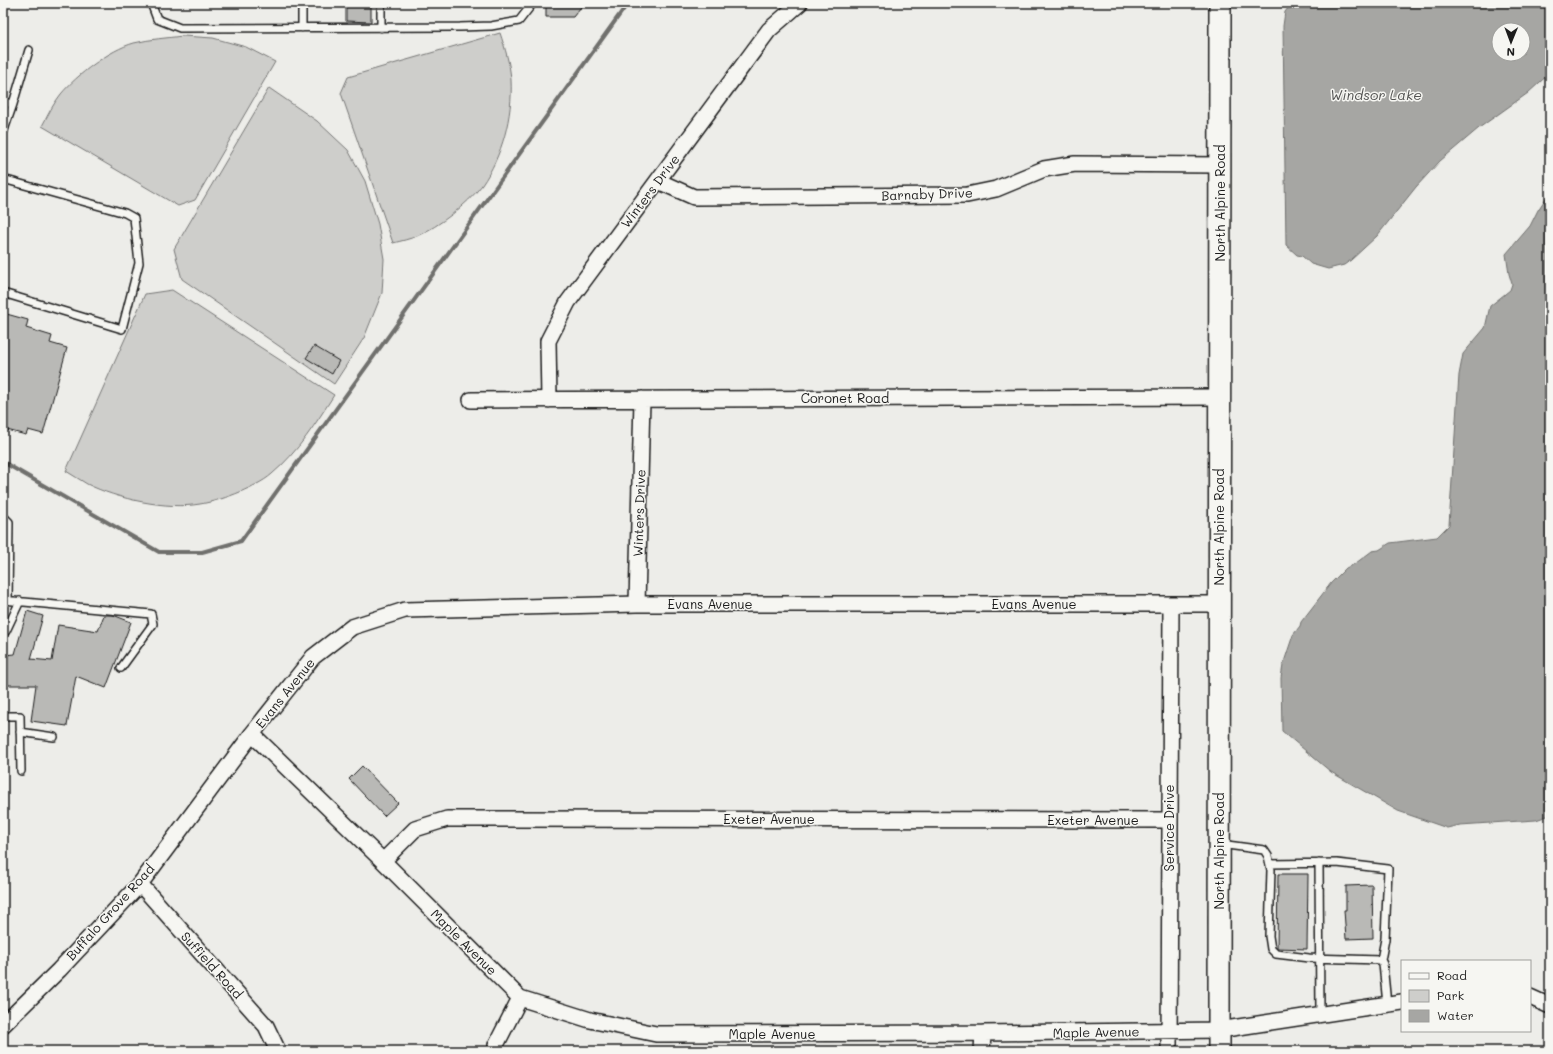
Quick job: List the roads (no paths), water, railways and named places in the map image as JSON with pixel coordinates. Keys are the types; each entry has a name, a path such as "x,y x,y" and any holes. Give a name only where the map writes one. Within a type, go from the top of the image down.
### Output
{"main road":[{"name":"North Alpine Road","path":"1219,1051 1220,3"}],"street":[{"name":"Winters Drive","path":"549,400 548,341 568,302 769,30 800,3"},
{"name":"Barnaby Drive","path":"658,181 694,197 967,195 996,189 1044,169 1076,164 1220,165"},
{"name":"Coronet Road","path":"471,400 1220,397"},
{"name":"Winters Drive","path":"637,604 642,399"},
{"name":"Evans Avenue","path":"252,734 313,657 352,626 405,610 637,604 1219,604"},
{"name":"Service Drive","path":"1169,1051 1171,604"},
{"name":"Maple Avenue","path":"252,734 383,860 520,998 590,1020 656,1034 983,1033 1219,1030 1395,1003"},
{"name":"Buffalo Grove Road","path":"3,1025 140,884 252,734"},
{"name":"Exeter Avenue","path":"383,860 415,829 447,819 1169,820"},
{"name":"Suffield Road","path":"140,884 266,1026 278,1051"},
{"path":"1531,997 1550,1006"},
{"path":"496,1051 496,1045 520,998"},
{"path":"982,1051 983,1033"}],"lane":[{"path":"151,3 157,19 180,28 381,28 491,26 518,20 533,3"},
{"path":"302,3 302,28"},
{"path":"381,3 381,28"},
{"path":"3,133 29,50"},
{"path":"3,102 13,104"},
{"path":"3,179 125,213 134,218 139,263 122,329 3,293"},
{"path":"3,516 9,522 5,600 151,614 153,624 121,668"},
{"path":"3,634 6,631 20,601"},
{"path":"3,716 20,716 21,771"},
{"path":"20,732 54,737"},
{"path":"1219,844 1264,850 1268,856 1271,870 1269,936 1271,949 1276,954 1320,958 1380,960"},
{"path":"1319,863 1320,1014"},
{"path":"1270,864 1337,863 1388,869 1385,939 1380,960 1383,964 1395,1003"}],"water":[{"name":"Windsor Lake","path":"1292,3 1550,3 1550,73 1528,93 1479,128 1440,161 1416,187 1377,236 1351,260 1344,265 1328,269 1311,264 1302,256 1297,255 1286,245 1283,26 1285,12"},
{"path":"1550,192 1550,815 1536,820 1460,825 1447,828 1398,811 1331,772 1282,731 1281,678 1283,665 1293,635 1300,626 1301,622 1331,583 1346,568 1356,563 1372,551 1379,550 1390,543 1437,537 1449,525 1459,375 1463,354 1485,328 1490,306 1510,290 1512,284 1506,254 1530,226 1538,210"}],"waterway":[{"path":"3,462 159,552 202,552 241,541 628,3"}]}
